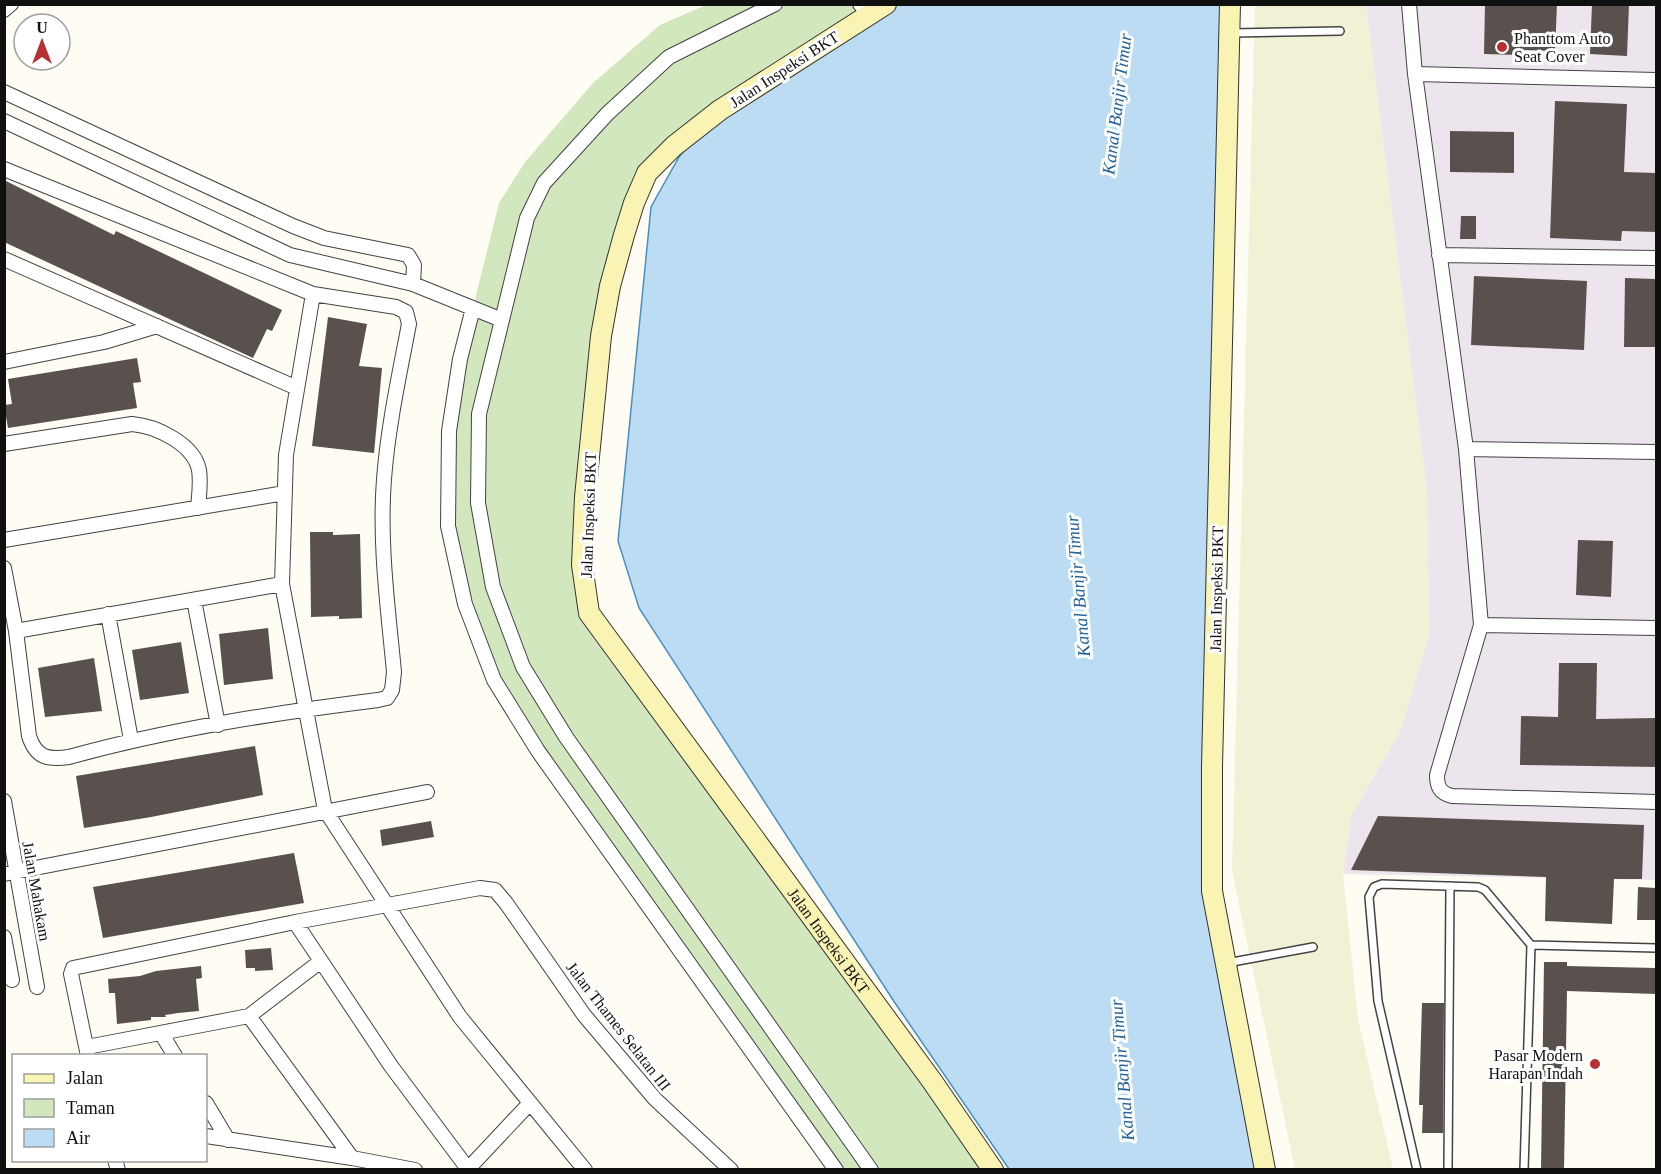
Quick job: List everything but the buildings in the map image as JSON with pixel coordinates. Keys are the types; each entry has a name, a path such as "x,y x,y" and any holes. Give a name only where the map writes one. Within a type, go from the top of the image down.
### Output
{"street":[{"path":"4,10 11,4"},
{"path":"775,4 669,57 607,114 544,183 527,218 479,414 478,503 494,587 523,667 566,737 871,1170"},
{"name":"Jalan Inspeksi BKT","path":"886,4 864,9 720,110 674,146 647,173 624,235 610,286 601,336 585,497 582,564 589,613 932,1081 993,1170"},
{"name":"Jalan Inspeksi BKT","path":"1230,4 1211,850 1212,891 1265,1170"},
{"path":"1409,4 1415,74 1466,449 1481,625 1437,775 1437,784 1440,790 1447,795 1457,797 1656,802"},
{"path":"1415,74 1656,80"},
{"path":"4,92 293,226 324,238 408,255 414,265 412,284"},
{"path":"4,121 290,255 412,284 502,320"},
{"path":"4,169 313,294 396,307 406,312 409,324 393,406 384,480 383,544 394,672 392,690 387,698 378,700 306,709 131,740 59,758 43,756 32,748 29,736 16,630 4,568"},
{"path":"1439,255 1656,258"},
{"path":"4,259 297,388"},
{"path":"313,294 286,455 282,584 326,810 460,1017 584,1169"},
{"path":"472,308 460,359 449,431 448,526 465,604 494,680 538,751 836,1170"},
{"path":"4,362 104,342 157,326"},
{"path":"4,444 132,424 142,425 172,438 194,456 199,471 198,508"},
{"path":"1466,449 1656,452"},
{"path":"4,540 285,493"},
{"path":"16,630 282,584"},
{"path":"194,600 218,725"},
{"path":"108,614 131,740"},
{"path":"1481,625 1656,628"},
{"path":"11,873 427,792"},
{"name":"Jalan Mahakam","path":"4,801 11,873 37,987"},
{"name":"Jalan Thames Selatan III","path":"387,905 480,888 495,890 584,1015 655,1099 731,1170"},
{"path":"321,961 249,1016 160,1033 88,1051 70,975 73,968 387,905"},
{"path":"295,922 391,1066 466,1169 530,1103"},
{"path":"4,937 12,980"},
{"path":"249,1016 352,1158"},
{"path":"160,1033 174,1054"},
{"path":"207,1106 228,1140"},
{"path":"207,1136 415,1170"}],"lane":[{"path":"1229,33 1340,31"},
{"path":"1418,1170 1378,1001 1369,897 1374,887 1382,884 1478,887 1485,890 1531,945 1524,1170"},
{"path":"1448,1170 1450,886"},
{"path":"1531,945 1656,948"},
{"path":"1227,963 1313,947"}],"shaded area":[{"path":"1255,5 1366,5 1427,492 1429,636 1400,731 1351,816 1343,874 1358,1019 1393,1169 1295,1169 1232,871"},
{"path":"1366,5 1656,5 1656,880 1343,874 1351,816 1400,731 1429,636 1427,492"}],"green space":[{"path":"706,5 886,5 647,173 599,354 589,613 991,1169 835,1169 494,680 448,526 460,359 499,203 525,162 593,83 660,25"}],"water":[{"name":"Kanal Banjir Timur","path":"885,5 1221,5 1206,877 1260,1169 1009,1169 895,1003 639,608 618,541 651,207 679,157 711,117"}],"place":[{"name":"Phanttom Auto Seat Cover","path":"1502,47"},
{"name":"Pasar Modern Harapan Indah","path":"1595,1064"}]}
